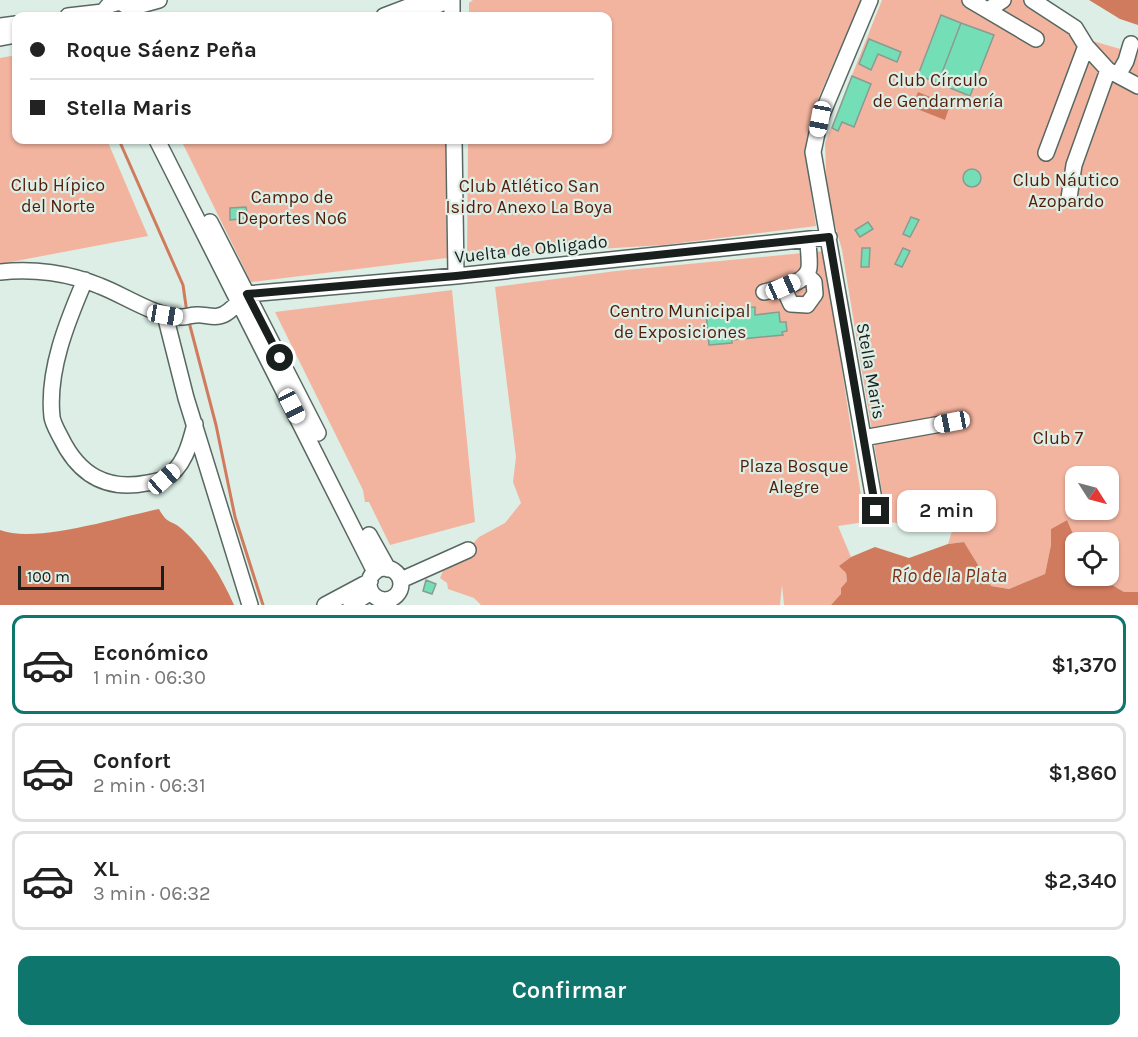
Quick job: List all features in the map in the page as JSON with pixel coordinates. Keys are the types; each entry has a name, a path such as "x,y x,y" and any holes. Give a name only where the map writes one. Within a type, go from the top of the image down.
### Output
{"street":[{"path":"88,12 109,8 120,2 132,12 159,0"},
{"path":"394,12 426,0"},
{"path":"424,12 450,0"},
{"name":"Stella Maris","path":"870,0 820,119 813,152 876,511"},
{"path":"970,0 1036,39"},
{"path":"988,10 1003,0"},
{"path":"1032,0 1075,28 1086,46 1113,72 1138,86"},
{"path":"1070,198 1074,165 1083,134 1113,72 1126,61 1131,44"},
{"path":"1046,153 1086,46"},
{"path":"159,144 243,297"},
{"path":"170,144 376,578 377,598 386,601 394,598 401,587 401,580 398,574 376,578 325,605"},
{"path":"454,144 456,276"},
{"name":"Vuelta de Obligado","path":"243,297 829,237"},
{"path":"764,292 783,287 807,274 809,270 808,240"},
{"path":"0,272 50,272 85,280 165,315 219,316 234,308 243,297"},
{"path":"783,287 791,304 807,305 815,294 814,282 807,274"},
{"path":"85,280 69,317 54,372 52,419 66,449 87,474 112,485 139,484 164,479 177,468 189,449 195,424"},
{"path":"165,315 195,424 250,605"},
{"path":"863,438 952,422"},
{"path":"401,580 468,550"},
{"path":"351,605 376,578"}],"green space":[{"name":"Club Atlético San Isidro Anexo La Boya","path":"473,0 861,0 812,113 805,151 816,226 664,245 467,257 468,144 612,144 612,12 469,12 469,3"},
{"path":"882,0 1023,0 1082,38 1138,54 1138,592 1124,592 1114,586 1119,586 1119,532 1072,532 1067,520 1051,529 1051,545 1045,574 1009,589 991,586 964,542 948,544 953,528 887,522 842,250 827,196 825,143"},
{"name":"Club Hípico del Norte","path":"12,56 12,144 109,144 148,236 0,264 0,58"},
{"name":"Campo de Deportes Nº6","path":"183,144 445,144 447,258 251,282"},
{"path":"824,251 865,522 838,526 851,557 840,566 846,573 847,581 841,588 842,594 831,605 784,605 782,585 780,605 481,605 474,598 448,589 447,583 440,578 443,571 452,566 479,537 505,523 521,503 513,482 516,457 495,287 616,271"},
{"path":"452,290 475,522 390,545 369,502 365,502 363,490 275,312"}],"water":[{"path":"1089,0 1138,0 1138,25 1120,19"},
{"path":"918,92 950,105 945,120 912,107"},
{"path":"159,509 165,518 192,538 218,574 234,605 0,605 0,530 34,534 56,532"},
{"name":"Río de la Plata","path":"1067,520 1072,532 1065,532 1065,586 1114,586 1124,592 1138,592 1138,605 831,605 841,594 841,588 847,581 846,573 839,566 851,557 875,547 909,558 948,544 964,542 991,586 1009,589 1045,574 1051,545 1051,529"}],"building":[{"path":"941,15 961,23 938,83 918,75"},
{"path":"961,23 994,35 970,96 938,83"},
{"path":"869,39 901,52 897,62 878,54 871,70 859,64"},
{"path":"852,76 871,84 854,127 842,122 838,131 832,128"},
{"path":"972,169 978,172 981,178 978,184 972,187 966,184 963,178 966,172"},
{"path":"246,207 248,218 230,220 230,208"},
{"path":"911,217 919,220 910,237 903,234"},
{"path":"868,222 873,229 860,237 855,230"},
{"path":"862,248 870,248 869,267 861,267"},
{"path":"903,248 910,251 902,267 895,264"},
{"path":"755,307 755,315 779,312 780,322 786,322 787,331 782,332 783,335 732,340 732,343 709,345 706,312"},
{"path":"426,580 436,584 432,594 423,591"}],"waterway":[{"path":"121,144 183,285 187,313"},
{"path":"189,322 216,425 235,517 263,605"}],"route":[{"path":"280,358 247,294 456,276 829,237 876,511"}],"park label":[{"name":"Club Círculo de Gendarmería","path":"938,90"},
{"name":"Club Náutico Azopardo","path":"1066,190"},
{"name":"Centro Municipal de Exposiciones","path":"680,321"},
{"name":"Club 7","path":"1058,438"},
{"name":"Plaza Bosque Alegre","path":"794,476"}]}
